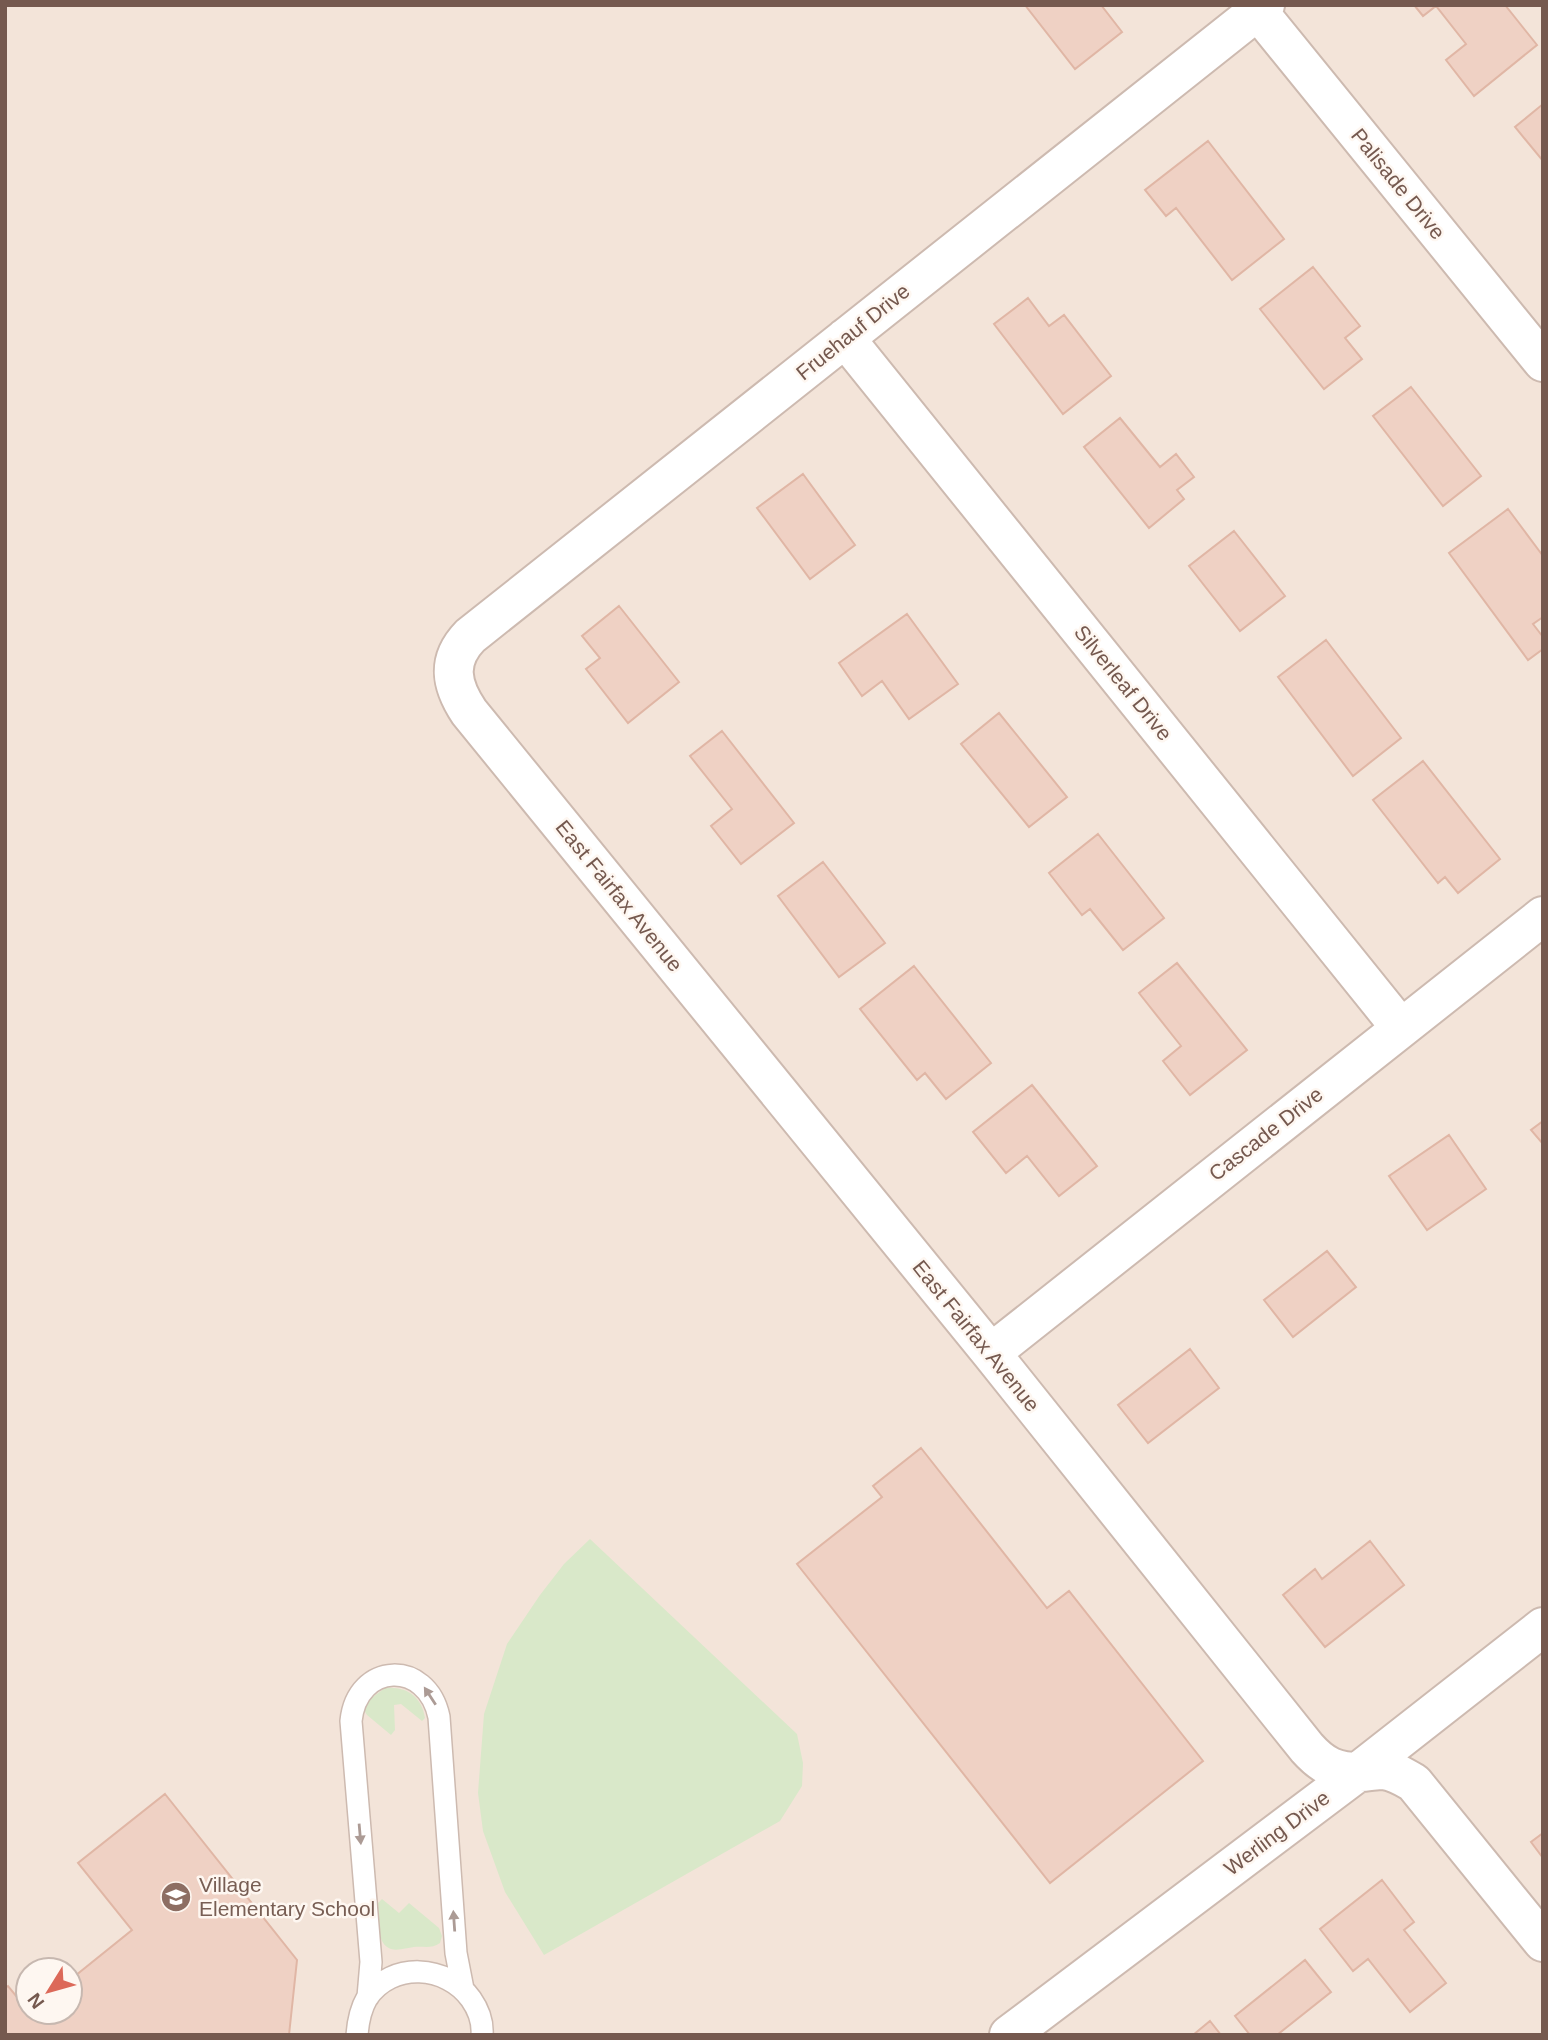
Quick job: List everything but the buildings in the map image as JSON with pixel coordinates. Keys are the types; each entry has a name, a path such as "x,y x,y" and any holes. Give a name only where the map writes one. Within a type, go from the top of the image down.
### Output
{"street":[{"name":"Fruehauf Drive","path":"454,669 461,645 470,636 1258,7"},
{"name":"Palisade Drive","path":"1258,7 1543,362"},
{"name":"Silverleaf Drive","path":"845,338 1400,1027"},
{"name":"East Fairfax Avenue","path":"454,669 454,682 469,712 991,1353 1318,1761 1331,1768 1358,1772 1384,1770 1399,1774 1413,1783 1543,1942"},
{"name":"Cascade Drive","path":"991,1353 1543,916"},
{"name":"Werling Drive","path":"1009,2035 1358,1772 1543,1627"}],"lane":[{"path":"357,2035 358,2018 368,1997 371,1962 351,1721 359,1694 370,1683 385,1676 400,1675 415,1680 428,1689 436,1702 456,1953 463,1989"},
{"path":"368,1997 384,1982 404,1973 424,1971 445,1977 463,1989 477,2007 482,2035"}],"shaded area":[{"path":"5,5 1543,5 1543,2035 5,2035"}],"green space":[{"path":"590,1539 797,1734 803,1763 802,1786 780,1821 544,1955 505,1892 483,1831 478,1793 484,1714 507,1644 564,1564"},
{"path":"385,1688 400,1689 412,1694 421,1704 425,1718 422,1721 401,1704 394,1705 395,1730 391,1735 364,1710 370,1699"},
{"path":"382,1899 399,1913 409,1903 439,1928 442,1936 440,1943 431,1947 400,1950 386,1946 382,1942 379,1929 378,1903"}],"place":[{"name":"Village Elementary School","path":"176,1897"}]}
